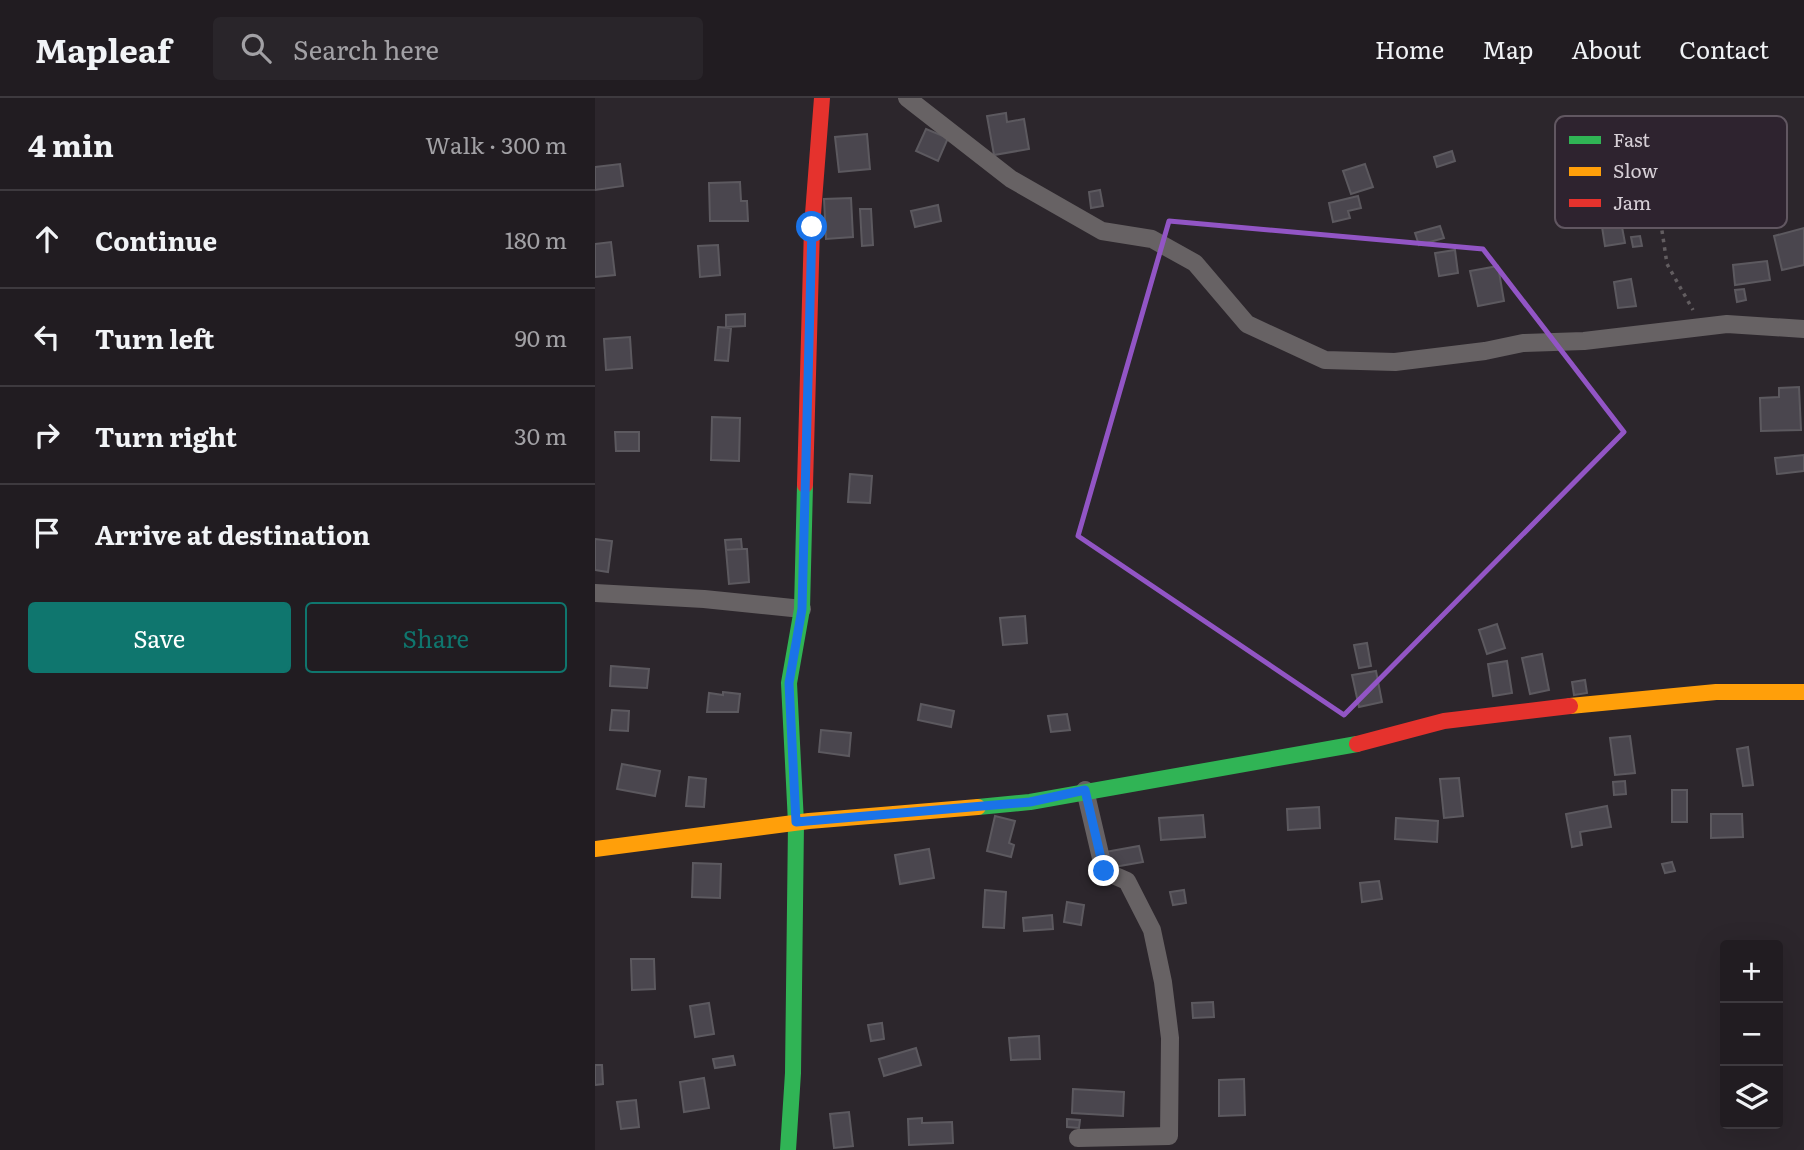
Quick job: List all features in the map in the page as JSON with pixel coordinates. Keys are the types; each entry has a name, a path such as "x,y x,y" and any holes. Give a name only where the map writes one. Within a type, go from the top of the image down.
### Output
{"street":[{"path":"788,1150 793,1073 796,822 789,683 802,609 812,227 822,98"},
{"path":"907,98 1011,179 1102,230 1152,239 1195,263 1247,324 1325,360 1395,362 1485,351 1523,343 1584,341 1727,324 1804,329"},
{"path":"595,593 704,599 802,609"},
{"path":"595,849 796,822 1030,802 1085,790 1340,748 1444,720 1484,714 1716,692 1804,692"},
{"path":"1078,1138 1168,1136 1169,1122 1170,1038 1163,982 1152,930 1127,881 1104,871 1085,790"}],"path":[{"path":"1661,228 1667,264 1703,326"}],"highlighted area":[{"path":"1169,221 1483,249 1624,432 1344,715 1078,536"}],"building":[{"path":"1006,113 1007,122 1024,119 1029,149 994,155 987,116"},
{"path":"926,129 948,138 938,161 916,151"},
{"path":"867,134 870,169 839,172 835,137"},
{"path":"1452,151 1455,161 1437,167 1434,157"},
{"path":"620,164 623,186 595,190 595,167"},
{"path":"1365,164 1373,187 1351,194 1343,171"},
{"path":"740,182 741,201 747,201 748,221 710,221 709,183"},
{"path":"1100,190 1103,206 1091,208 1089,192"},
{"path":"1358,196 1361,208 1348,211 1350,218 1333,222 1329,203"},
{"path":"851,198 853,237 826,239 824,199"},
{"path":"938,205 941,221 915,227 911,211"},
{"path":"860,209 871,209 873,245 862,246"},
{"path":"1440,226 1444,238 1419,245 1415,233"},
{"path":"1602,228 1622,228 1625,243 1605,246"},
{"path":"1804,228 1804,265 1782,270 1774,236"},
{"path":"1640,236 1642,246 1633,247 1631,237"},
{"path":"611,242 615,275 595,277 595,244"},
{"path":"718,245 720,275 700,277 698,246"},
{"path":"1455,250 1458,273 1439,276 1435,253"},
{"path":"1767,261 1770,280 1735,285 1733,265"},
{"path":"1498,266 1504,301 1478,306 1470,271"},
{"path":"1631,279 1636,306 1618,308 1614,282"},
{"path":"1744,289 1746,300 1737,302 1735,290"},
{"path":"745,314 745,326 726,327 726,315"},
{"path":"718,327 731,328 728,361 715,360"},
{"path":"630,337 632,368 606,370 604,339"},
{"path":"1799,387 1801,430 1761,431 1760,398 1779,397 1779,388"},
{"path":"712,417 740,418 739,461 711,460"},
{"path":"615,432 639,432 639,451 616,451"},
{"path":"1804,455 1804,471 1777,474 1775,458"},
{"path":"850,474 872,476 870,503 848,502"},
{"path":"595,539 612,541 608,572 595,570"},
{"path":"741,539 742,549 726,550 725,540"},
{"path":"747,549 749,582 729,584 726,550"},
{"path":"1025,616 1027,643 1003,645 1000,618"},
{"path":"1497,624 1505,648 1487,654 1479,630"},
{"path":"1367,643 1371,666 1359,668 1354,645"},
{"path":"1542,654 1549,690 1530,694 1522,658"},
{"path":"1507,661 1512,693 1493,696 1488,664"},
{"path":"611,666 649,669 647,688 610,686"},
{"path":"1376,671 1382,702 1359,707 1352,675"},
{"path":"1585,680 1587,693 1574,695 1572,682"},
{"path":"723,692 740,694 738,712 707,712 709,693 723,695"},
{"path":"921,704 954,711 951,727 918,720"},
{"path":"612,710 629,711 628,731 610,730"},
{"path":"1067,714 1070,730 1051,732 1048,716"},
{"path":"821,730 851,733 849,756 819,752"},
{"path":"1630,736 1635,773 1615,775 1610,738"},
{"path":"1748,747 1753,785 1743,786 1737,749"},
{"path":"622,764 660,771 655,796 617,789"},
{"path":"689,777 706,779 704,807 686,806"},
{"path":"1459,778 1463,816 1444,818 1440,779"},
{"path":"1625,781 1626,794 1614,795 1613,782"},
{"path":"1672,790 1687,790 1687,822 1672,822"},
{"path":"1607,806 1611,827 1580,832 1582,845 1572,847 1566,814"},
{"path":"1319,807 1320,828 1288,830 1287,809"},
{"path":"1711,814 1742,814 1743,837 1711,838"},
{"path":"1203,815 1205,837 1161,840 1159,818"},
{"path":"995,816 1015,821 1009,843 1014,845 1011,857 987,851"},
{"path":"1396,818 1438,821 1437,842 1395,839"},
{"path":"1139,846 1143,862 1108,868 1105,852"},
{"path":"929,849 934,878 900,884 895,855"},
{"path":"1672,862 1675,871 1665,873 1662,864"},
{"path":"693,863 721,864 720,898 692,897"},
{"path":"1379,881 1382,899 1362,902 1360,883"},
{"path":"985,890 1006,892 1004,928 983,927"},
{"path":"1184,890 1186,903 1173,905 1170,892"},
{"path":"1067,902 1084,905 1081,925 1064,922"},
{"path":"1052,915 1053,929 1024,931 1023,918"},
{"path":"631,959 654,959 655,989 632,990"},
{"path":"1213,1002 1214,1017 1193,1018 1192,1003"},
{"path":"709,1003 714,1034 695,1037 690,1006"},
{"path":"882,1023 884,1039 871,1041 868,1025"},
{"path":"1039,1036 1040,1059 1011,1060 1009,1038"},
{"path":"916,1048 921,1065 884,1076 879,1059"},
{"path":"733,1056 735,1065 715,1068 713,1059"},
{"path":"595,1065 602,1065 603,1084 595,1085"},
{"path":"704,1078 709,1108 684,1112 680,1082"},
{"path":"1244,1079 1245,1115 1219,1116 1219,1080"},
{"path":"1073,1089 1124,1092 1123,1116 1072,1113"},
{"path":"636,1100 639,1127 621,1129 617,1102"},
{"path":"849,1112 853,1146 834,1148 830,1114"},
{"path":"922,1118 922,1123 952,1122 953,1143 909,1145 908,1119"},
{"path":"1067,1119 1080,1120 1079,1128 1067,1127"}],"traffic: fast":[{"path":"788,1150 793,1073 796,823 789,683 802,609 805,485"},
{"path":"978,807 1030,802 1357,744"}],"traffic: slow":[{"path":"1570,706 1716,692 1804,692"},
{"path":"595,849 809,821 978,807"}],"traffic: jam":[{"path":"805,485 812,227 822,98"},
{"path":"1357,744 1444,721 1570,706"}],"route":[{"path":"812,227 810,358 803,471 802,609 789,683 796,822 919,810 976,808 1030,802 1085,790 1104,871"}]}
